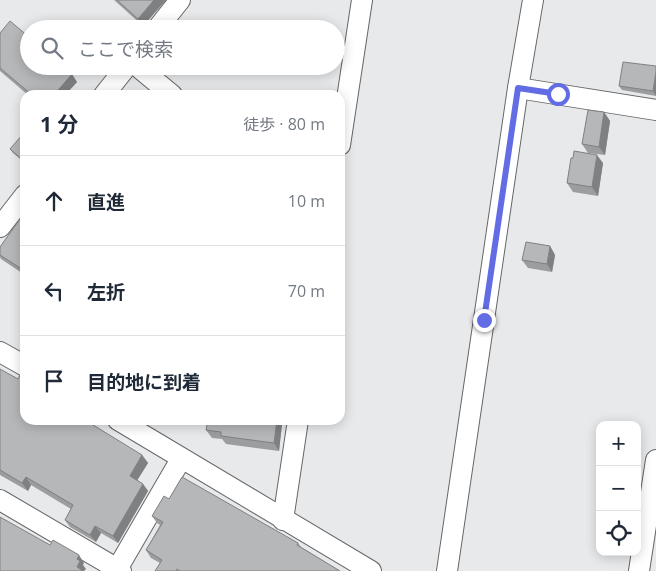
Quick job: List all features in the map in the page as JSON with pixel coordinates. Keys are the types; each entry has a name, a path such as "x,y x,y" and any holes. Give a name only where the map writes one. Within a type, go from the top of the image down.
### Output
{"street":[{"path":"164,20 180,0"},
{"path":"345,112 362,0"},
{"path":"447,571 518,88 533,0"},
{"path":"108,90 120,75"},
{"path":"148,75 166,90"},
{"path":"518,88 656,110"},
{"path":"0,227 20,202"},
{"path":"0,352 20,363"},
{"path":"129,425 181,459 371,571"},
{"path":"283,520 297,425"},
{"path":"0,500 118,570 181,459"},
{"path":"639,571 656,460"}],"building":[{"path":"117,0 154,0 138,19"},
{"path":"10,21 20,29 20,75 71,75 58,90 26,90 0,68 0,33"},
{"path":"623,62 656,66 653,91 619,86"},
{"path":"588,110 604,112 599,147 582,144"},
{"path":"20,137 20,158 10,149"},
{"path":"574,151 597,155 592,187 567,183"},
{"path":"20,219 20,268 0,255 0,247"},
{"path":"526,242 550,246 547,264 522,260"},
{"path":"0,369 18,379 20,375 20,425 93,425 142,455 130,476 143,484 113,536 95,526 90,535 65,520 73,505 26,477 22,483 0,470"},
{"path":"207,425 276,425 274,443 221,436 221,432 206,430"},
{"path":"182,477 298,543 297,545 340,571 180,571 177,569 176,571 155,571 162,560 146,550 163,522 152,516 164,496 169,499"},
{"path":"0,517 50,545 53,540 79,555 77,559 80,561 77,567 83,571 0,571"}],"route":[{"path":"484,320 518,88 558,94"}]}
